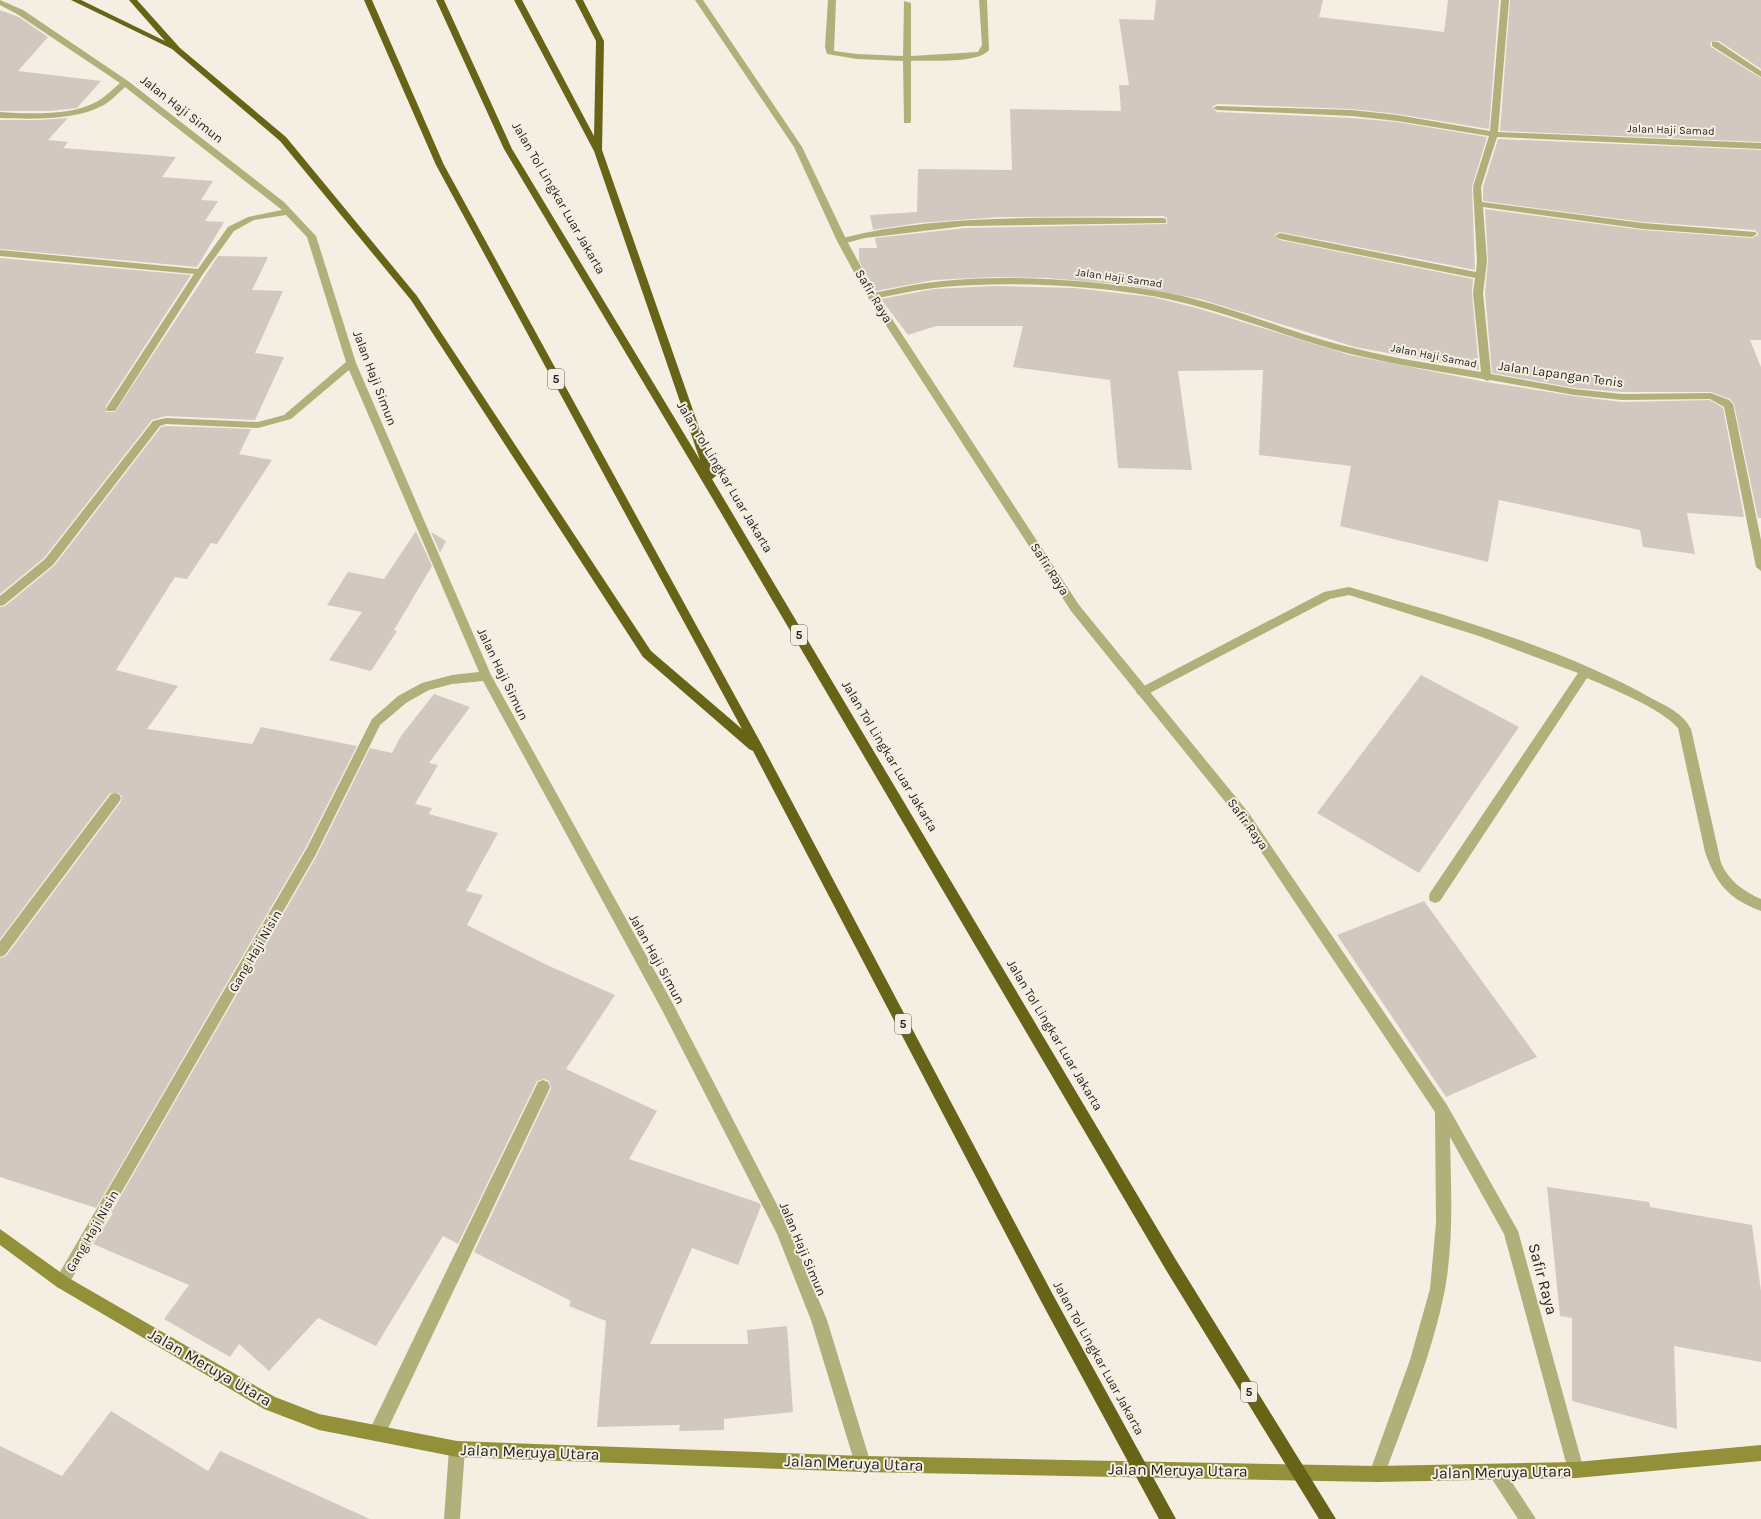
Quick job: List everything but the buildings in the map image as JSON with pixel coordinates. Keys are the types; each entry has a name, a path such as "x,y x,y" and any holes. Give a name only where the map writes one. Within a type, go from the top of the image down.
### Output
{"highway":[{"path":"75,0 177,50"},
{"path":"133,0 177,50 283,139 414,298 647,654 759,750"},
{"name":"Jalan Tol Lingkar Luar Jakarta","path":"368,0 440,165 759,750 1047,1298 1168,1519"},
{"name":"Jalan Tol Lingkar Luar Jakarta","path":"440,0 508,150 718,498 1171,1265 1328,1519"},
{"path":"518,0 598,151 718,498"},
{"path":"579,0 600,41 598,151"}],"main road":[{"name":"Jalan Meruya Utara","path":"0,1236 62,1282 270,1403 319,1422 457,1449 863,1464 1377,1474 1496,1473 1576,1470 1761,1453"}],"street":[{"name":"Safir Raya","path":"699,0 798,148 842,242 872,296 1075,608 1244,816 1442,1110 1511,1231 1576,1470"},
{"path":"832,0 830,52 837,55 854,57 906,58 981,54 985,50 986,45 983,0"},
{"path":"1218,108 1352,114 1397,118 1494,134 1505,0"},
{"name":"Jalan Haji Simun","path":"0,2 20,12 125,83 281,204 311,236 351,362 486,676 667,1006 782,1229 819,1320 863,1464"},
{"path":"907,2 907,121"},
{"path":"1715,44 1761,75"},
{"path":"0,115 58,114 90,108 101,103 125,83"},
{"name":"Jalan Haji Samad","path":"872,296 943,284 1006,282 1078,284 1144,292 1212,306 1334,346 1378,357 1487,378 1478,293 1482,261 1477,187 1494,134 1761,146"},
{"path":"1477,204 1643,226 1752,234"},
{"path":"110,409 200,272 231,229 238,223 256,217 288,212"},
{"path":"842,242 865,235 965,223 1163,221"},
{"path":"1280,236 1480,276"},
{"path":"0,253 200,272"},
{"path":"0,602 49,562 157,423 166,421 258,425 287,417 351,362"},
{"name":"Jalan Lapangan Tenis","path":"1487,378 1614,397 1711,396 1725,402 1729,406 1761,567"},
{"path":"1142,692 1328,595 1349,591 1435,617 1530,650 1625,687 1674,716 1686,729 1711,852 1716,868 1722,879 1732,890 1742,897 1761,905"},
{"path":"1435,897 1585,672"},
{"name":"Gang Haji Nisin","path":"62,1282 224,1005 311,852 376,722 391,706 408,694 426,685 444,680 486,676"},
{"path":"0,951 115,798"},
{"path":"377,1433 543,1087"},
{"path":"1377,1474 1427,1336 1437,1288 1443,1237 1442,1110"},
{"path":"452,1519 457,1449"},
{"path":"1496,1473 1528,1519"}]}
